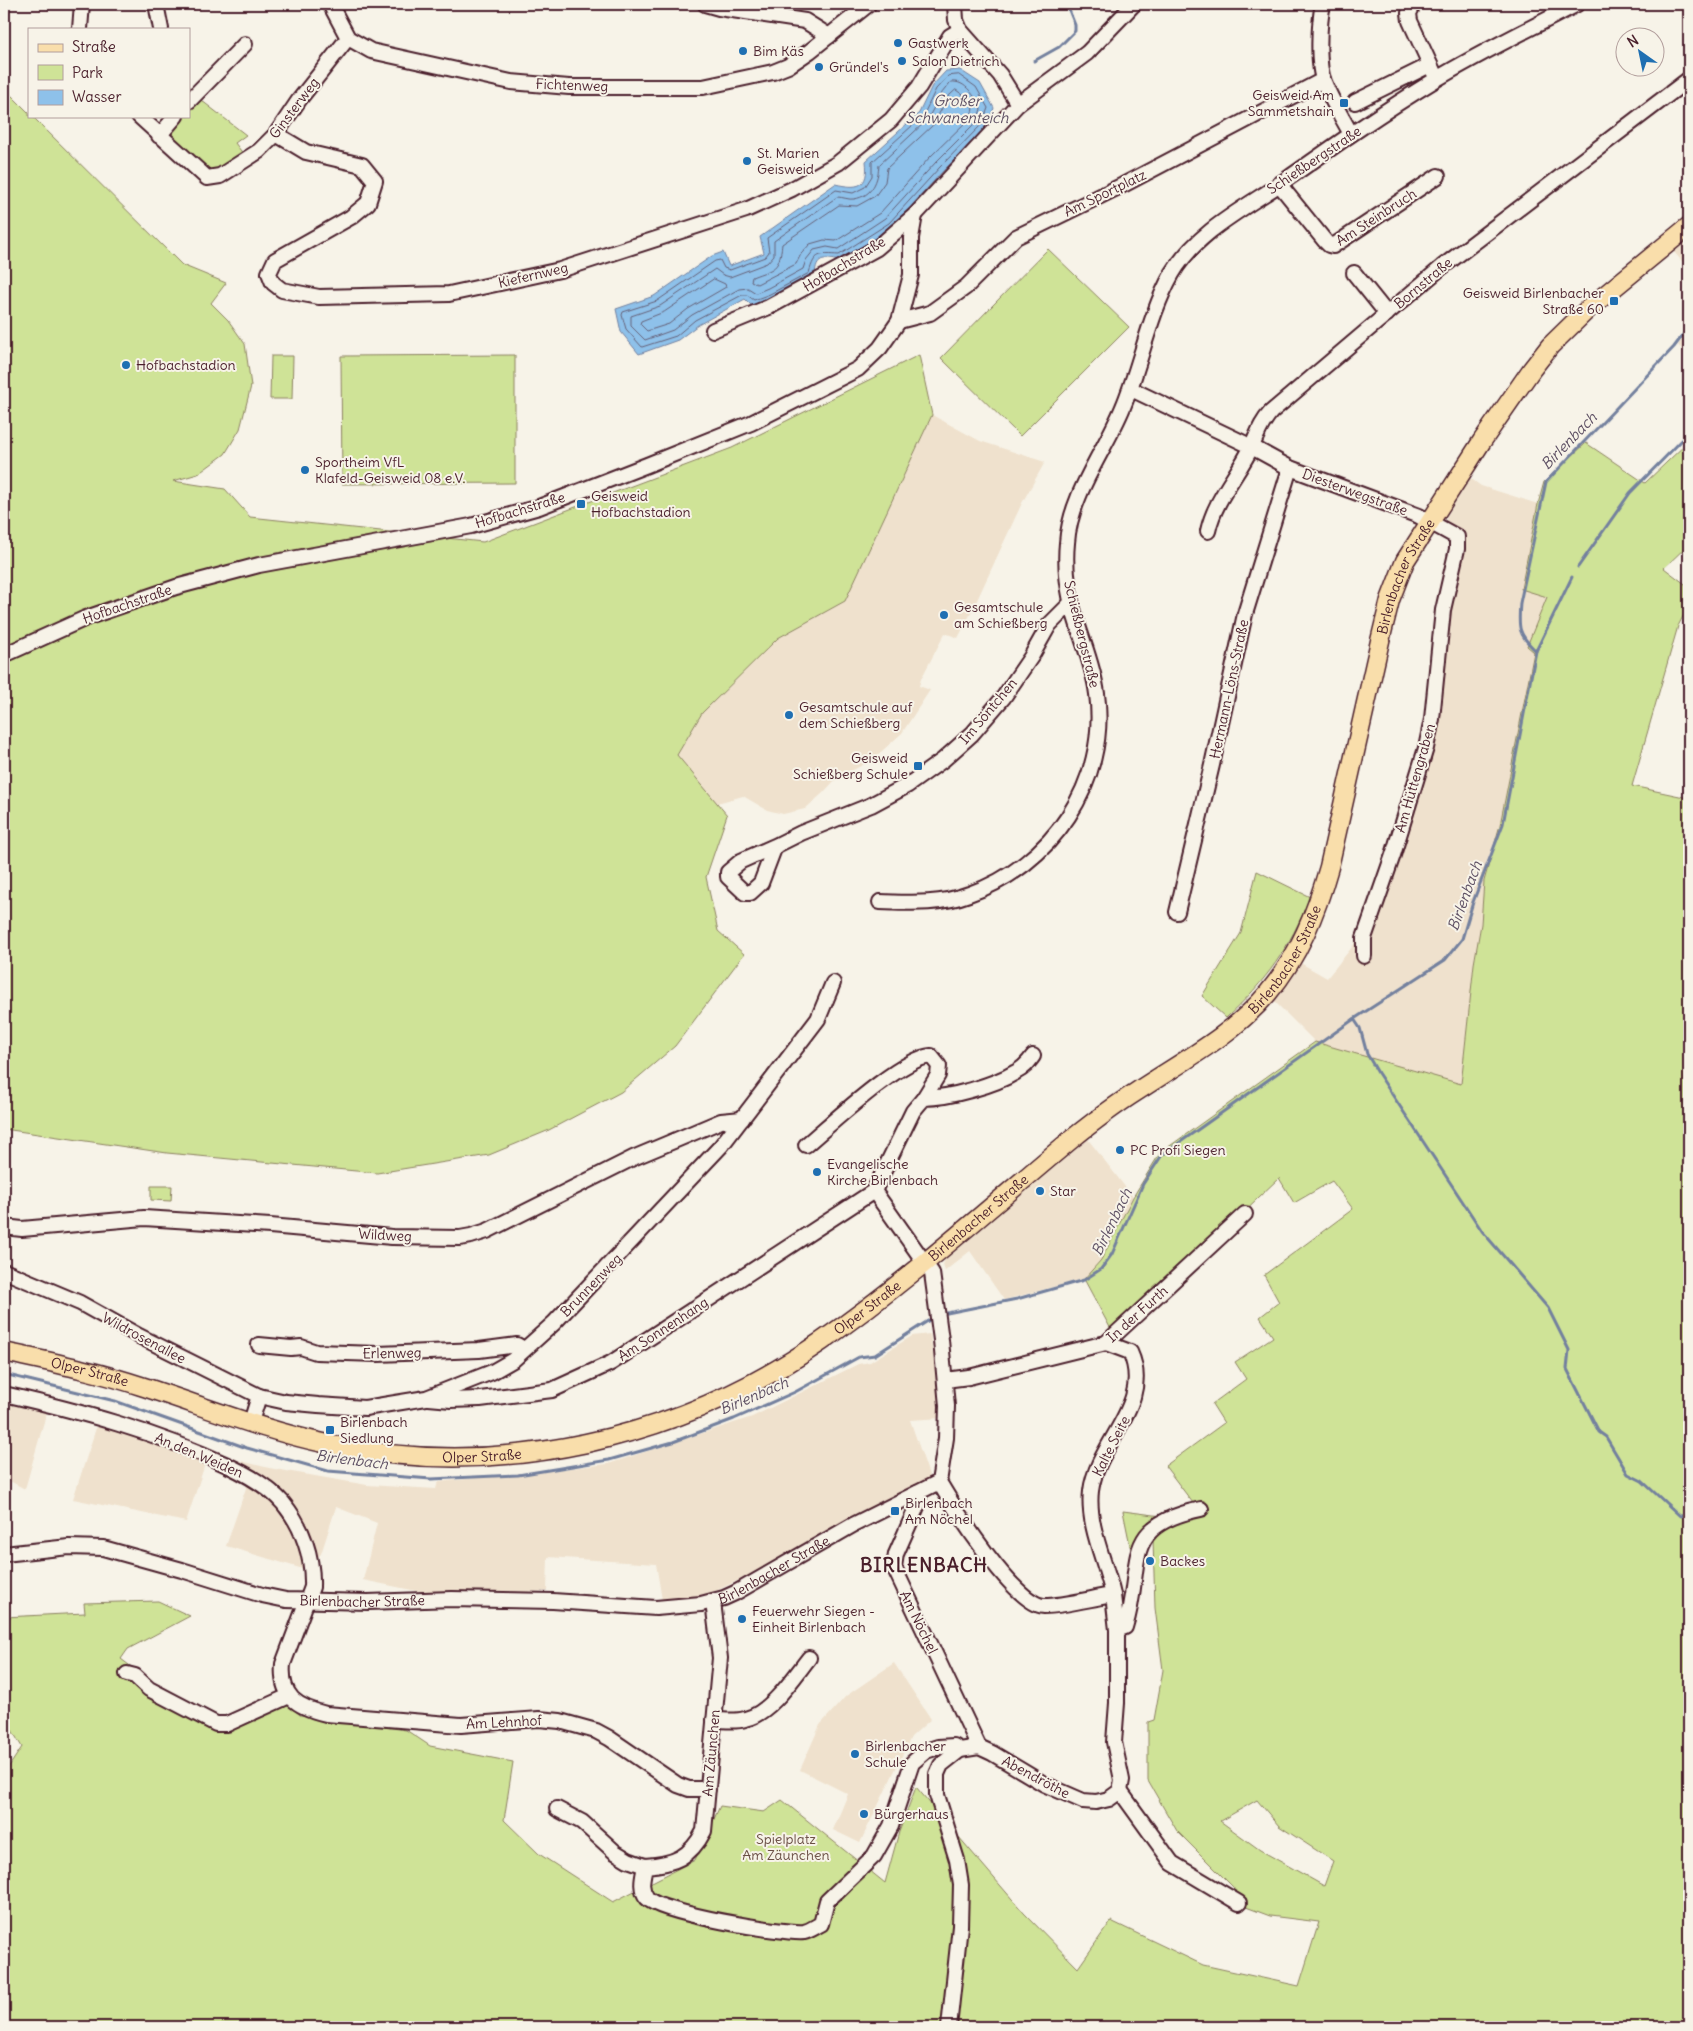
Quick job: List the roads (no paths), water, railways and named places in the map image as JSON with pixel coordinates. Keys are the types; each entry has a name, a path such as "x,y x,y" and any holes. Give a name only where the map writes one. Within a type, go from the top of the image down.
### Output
{"main road":[{"name":"Birlenbacher Straße","path":"925,1263 1098,1119 1202,1050 1238,1022 1267,994 1280,977 1302,941 1321,896 1390,600 1405,562 1429,522 1532,369 1550,346 1588,309 1689,226"},
{"name":"Olper Straße","path":"4,1352 137,1384 251,1422 329,1445 401,1454 446,1457 491,1456 546,1451 600,1441 652,1426 704,1407 751,1383 821,1342 925,1263"}],"street":[{"path":"80,28 82,4"},
{"path":"156,4 161,28"},
{"path":"330,4 348,38"},
{"path":"705,4 719,8 804,20 829,36"},
{"name":"Fichtenweg","path":"348,38 372,51 512,82 569,87 703,87 773,72 788,66 810,51 868,4"},
{"path":"955,4 956,20 960,30 1000,75 1018,104"},
{"name":"Hofbachstraße","path":"713,330 769,307 877,248 915,215 1018,104 1087,53 1134,4"},
{"path":"1322,4 1320,48 1323,80 1352,134"},
{"path":"1414,4 1409,13 1410,22 1437,78"},
{"name":"Schießbergstraße","path":"880,902 931,903 968,895 1008,876 1024,866 1055,836 1072,813 1086,784 1094,756 1100,717 1092,665 1071,604 1066,560 1070,521 1088,477 1122,411 1159,304 1172,275 1189,250 1235,213 1437,78 1577,4"},
{"name":"Kiefernweg","path":"276,134 306,152 362,165 376,181 368,203 351,217 275,260 269,273 273,283 282,290 319,297 448,294 560,270 746,210 792,189 838,163 891,120 919,87 950,36 960,30"},
{"name":"Ginsterweg","path":"141,118 206,178 220,176 259,151 276,134 299,100 348,38"},
{"path":"190,100 245,44"},
{"path":"1355,102 1430,65"},
{"name":"Bornstraße","path":"1208,531 1211,515 1248,445 1262,422 1271,412 1442,267 1689,79"},
{"name":"Am Sportplatz","path":"899,321 930,313 966,287 1016,237 1123,185 1323,80"},
{"path":"159,136 174,118"},
{"name":"Am Steinbruch","path":"1279,184 1325,241 1333,246 1438,176"},
{"name":"Hofbachstraße","path":"4,655 86,618 176,586 259,565 471,526 539,506 751,423 858,369 880,348 899,321 910,275 911,238 915,215"},
{"path":"1354,273 1387,314"},
{"path":"1131,388 1248,445"},
{"name":"Diesterwegstraße","path":"1248,445 1290,468 1419,516 1457,537"},
{"name":"Hermann-Löns-Straße","path":"1177,912 1245,614 1290,468"},
{"name":"Am Hüttengraben","path":"1364,956 1364,938 1396,845 1426,748 1432,719 1443,610 1457,549 1457,537"},
{"name":"Im Söntchen","path":"775,846 801,833 871,805 908,785 943,760 972,734 1003,698 1050,625 1071,604"},
{"name":"Brunnenweg","path":"259,1396 318,1405 364,1408 426,1398 492,1372 513,1360 554,1323 722,1146 818,1019 820,997 833,983"},
{"path":"806,1144 893,1073 918,1059 931,1056 939,1066 938,1075 924,1098 913,1111 874,1191 925,1263"},
{"path":"924,1098 937,1098 969,1090 1016,1073 1033,1056"},
{"name":"Wildweg","path":"4,1227 22,1230 144,1218 270,1226 392,1237 471,1236 487,1231 634,1158 721,1121 742,1119"},
{"name":"Am Sonnenhang","path":"426,1398 451,1400 480,1399 552,1390 582,1377 611,1363 874,1191"},
{"name":"In der Furth","path":"945,1380 969,1377 1106,1343 1245,1214"},
{"name":"Birlenbacher Straße","path":"4,1554 69,1547 103,1548 262,1595 286,1600 368,1602 452,1599 554,1601 656,1608 713,1602 735,1593 853,1525 938,1482 946,1438 945,1380 932,1273 925,1263"},
{"name":"Wildrosenallee","path":"4,1271 80,1303 139,1336 259,1396"},
{"name":"Kalte Seite","path":"1106,1343 1130,1352 1135,1363 1137,1375 1135,1393 1129,1409 1099,1464 1091,1492 1094,1528 1113,1595"},
{"name":"Erlenweg","path":"259,1345 301,1347 316,1352 378,1354 480,1350 517,1345 524,1349"},
{"name":"An den Weiden","path":"4,1394 58,1406 142,1432 202,1453 252,1477 283,1504 307,1544 313,1574 312,1587 307,1601"},
{"path":"251,1422 259,1396"},
{"path":"938,1482 973,1537 1029,1600 1044,1606 1113,1595 1117,1630 1117,1703 1114,1742 1122,1780 1120,1791 1172,1863 1239,1903"},
{"name":"Am Nöchel","path":"917,1493 919,1502 896,1554 894,1567 979,1747"},
{"path":"1117,1630 1124,1626 1129,1614 1138,1549 1147,1534 1164,1520 1201,1510"},
{"path":"127,1674 135,1676 149,1689 216,1724 226,1724 288,1696 282,1676 283,1664 307,1601"},
{"name":"Am Zäunchen","path":"645,1866 666,1864 689,1852 698,1842 704,1831 720,1658 713,1602"},
{"path":"714,1720 745,1720 760,1713 771,1703 809,1658"},
{"name":"Am Lehnhof","path":"288,1696 305,1709 326,1714 461,1725 539,1719 560,1721 596,1731 609,1738 678,1785 689,1789 708,1790"},
{"path":"557,1810 582,1822 614,1852 628,1860 645,1866 641,1887 646,1897 652,1903 740,1925 805,1932 821,1924 827,1901 874,1856 891,1826 912,1763 926,1751 938,1747 954,1746 960,1750"},
{"path":"949,2027 960,1926 961,1885 957,1860 937,1795 937,1774 941,1765 960,1750 979,1747"},
{"name":"Abendröthe","path":"979,1747 1044,1784 1083,1801 1103,1801 1110,1799 1120,1791"}],"water":[{"name":"Großer Schwanenteich","path":"960,70 980,83 994,108 987,127 944,170 892,227 839,261 821,260 817,265 815,275 772,299 752,306 745,299 698,325 678,340 639,354 621,332 616,309 654,296 712,256 723,252 729,266 764,253 760,237 835,184 856,186 864,181 866,177 866,161 919,113 932,86 946,71"}],"waterway":[{"path":"1034,61 1059,47 1075,31 1075,25 1069,10 1072,4"},
{"name":"Birlenbach","path":"942,1314 1017,1299 1084,1280 1101,1269 1112,1254 1143,1184 1162,1155 1354,1019 1445,960 1462,939 1473,902 1503,824 1536,651 1522,635 1519,625 1519,612 1546,482 1674,347 1689,327"},
{"path":"1578,567 1630,493 1689,433"},
{"path":"1536,651 1572,577"},
{"path":"1354,1019 1360,1028 1367,1054 1378,1073 1482,1231 1548,1308 1569,1350 1567,1369 1599,1432 1606,1437 1628,1474 1642,1481 1680,1516 1689,1515"},
{"name":"Birlenbach","path":"4,1374 115,1401 247,1448 328,1471 431,1479 518,1475 609,1460 673,1442 734,1419 795,1392 859,1357 875,1355 934,1317"}],"place":[{"name":"Gastwerk","path":"898,43"},
{"name":"Bim Käs","path":"743,51"},
{"name":"Salon Dietrich","path":"902,61"},
{"name":"Gründel's","path":"819,67"},
{"name":"Geisweid Am Sammetshain","path":"1344,103"},
{"name":"St. Marien Geisweid","path":"747,161"},
{"name":"Geisweid Birlenbacher Straße 60","path":"1614,301"},
{"name":"Hofbachstadion","path":"126,365"},
{"name":"Sportheim VfL Klafeld-Geisweid 08 e.V.","path":"305,470"},
{"name":"Geisweid Hofbachstadion","path":"581,504"},
{"name":"Gesamtschule am Schießberg","path":"944,615"},
{"name":"Gesamtschule auf dem Schießberg","path":"789,715"},
{"name":"Geisweid Schießberg Schule","path":"918,766"},
{"name":"PC Profi Siegen","path":"1120,1150"},
{"name":"Evangelische Kirche Birlenbach","path":"817,1172"},
{"name":"Star","path":"1040,1191"},
{"name":"Birlenbach Siedlung","path":"330,1430"},
{"name":"Birlenbach Am Nöchel","path":"895,1511"},
{"name":"Backes","path":"1150,1561"},
{"name":"Feuerwehr Siegen - Einheit Birlenbach","path":"742,1619"},
{"name":"Birlenbacher Schule","path":"855,1754"},
{"name":"Bürgerhaus","path":"864,1814"}],"district":[{"name":"BIRLENBACH","path":"924,1565"}],"park label":[{"name":"Spielplatz Am Zäunchen","path":"786,1848"}]}
